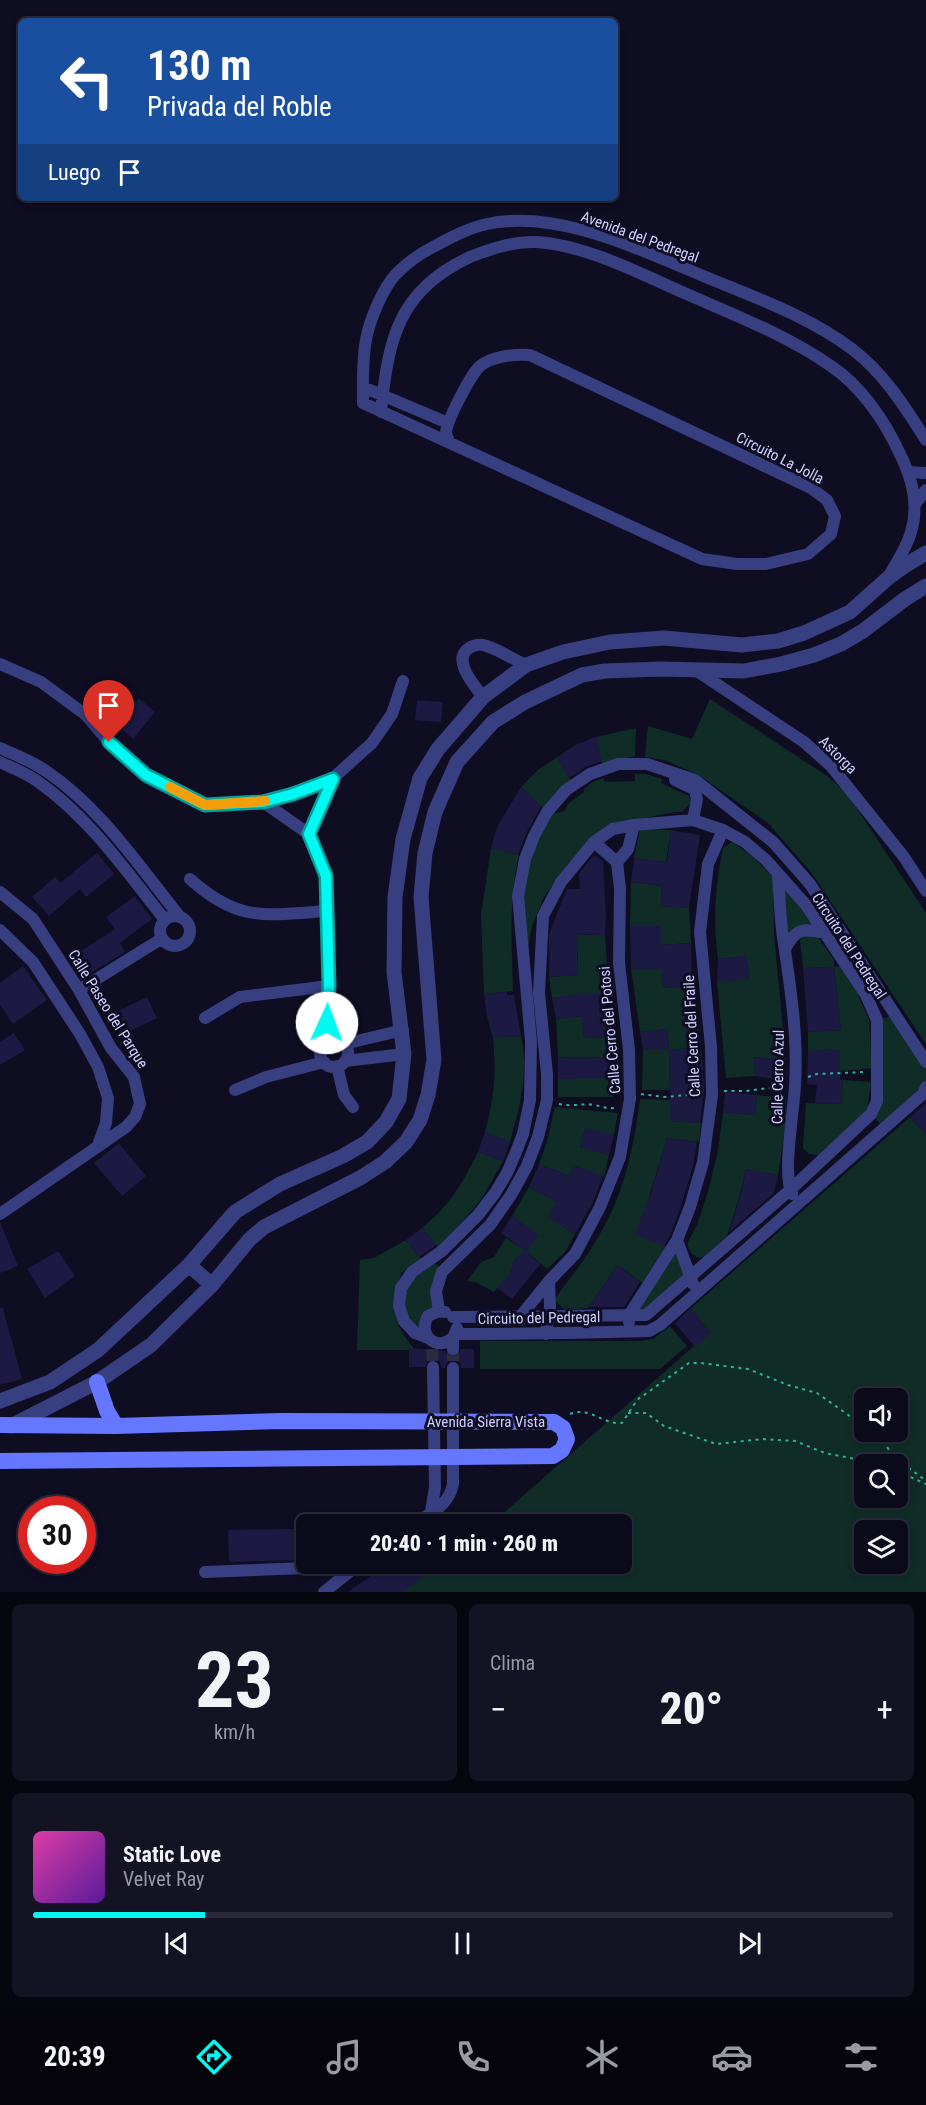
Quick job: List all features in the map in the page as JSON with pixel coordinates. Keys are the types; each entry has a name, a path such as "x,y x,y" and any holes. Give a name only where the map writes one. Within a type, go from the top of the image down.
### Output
{"main road":[{"path":"97,1382 107,1411 116,1426"},
{"name":"Avenida Sierra Vista","path":"0,1461 553,1456 562,1450 567,1439 563,1428 554,1422 280,1421 4,1428"}],"street":[{"name":"Avenida del Pedregal","path":"363,403 362,372 366,339 379,303 395,275 417,256 442,242 488,224 518,221 546,223 581,230 637,249 795,313 842,342 873,367 891,386 926,440"},
{"path":"381,412 387,360 396,331 404,313 429,282 487,250 536,242 566,247 630,269 778,335 832,366 857,389 878,414 894,440 909,472 915,504 911,533 888,578"},
{"path":"630,269 637,249"},
{"name":"Circuito La Jolla","path":"363,403 702,559 737,564 766,564 808,554 831,534 835,516 827,500 811,488 530,356 516,354 481,365 471,376 448,423 446,433 449,442"},
{"path":"363,387 448,423"},
{"path":"909,472 918,474 926,472"},
{"path":"915,504 926,490"},
{"path":"0,1401 50,1382 99,1350 189,1265 235,1212 280,1184 343,1156 367,1142 386,1122 399,1099 404,1054 403,1030 394,972 395,897 403,838 420,778 438,749 483,697 526,665 583,647 635,639 693,639 742,645 778,640 804,633 850,612 888,578 926,553"},
{"path":"888,578 905,599"},
{"path":"4,1428 97,1382 151,1345 212,1285 249,1240 264,1227 360,1178 385,1162 406,1142 420,1120 428,1095 434,1060 421,897 424,864 435,812 457,762 494,722 525,702 582,675 605,671 661,669 744,671 814,655 863,632 905,599 926,586"},
{"path":"483,697 466,672 462,660 465,651 470,647 484,645 526,665"},
{"path":"0,664 41,682 86,715 109,742 146,775 205,805 263,802 333,779 372,743 392,714 404,681"},
{"name":"Astorga","path":"698,671 804,742 831,766 904,857 926,891"},
{"path":"0,748 45,770 83,801 114,836 188,924 190,934 185,943 175,947 165,944 161,939 159,929 169,917 180,917"},
{"path":"438,749 457,762"},
{"path":"0,762 36,780 69,807 111,851 165,920"},
{"name":"Circuito del Pedregal","path":"431,1343 408,1328 404,1322 399,1306 401,1288 412,1272 442,1251 478,1215 507,1173 523,1134 532,1082 531,1041 520,931 520,879 534,836 547,812 566,790 590,774 618,764 647,764 695,780 773,842 810,884 926,1062"},
{"path":"566,790 607,776 646,771 694,789 697,799 693,820"},
{"path":"309,834 333,779"},
{"path":"263,802 309,834 326,876 329,986 327,1041"},
{"name":"Circuito del Pedregal","path":"446,1268 490,1225 511,1195 527,1166 538,1137 547,1100 547,1074 539,993 543,916 561,882 594,842 613,829 693,820 723,830 745,842 766,860 806,905 866,995 877,1020 877,1101 871,1114 790,1190 646,1315 453,1317"},
{"path":"594,842 617,862 628,849 634,825"},
{"name":"Calle Cerro del Fraile","path":"629,1315 677,1240 690,1207 703,1162 712,1095 711,1047 700,932 708,864 723,830"},
{"name":"Calle Cerro del Potosi","path":"520,1317 549,1281 575,1254 600,1207 620,1157 630,1099 629,1050 619,963 620,889 617,862"},
{"name":"Calle Cerro Azul","path":"778,876 784,947 794,1011 796,1084 789,1162 790,1190 797,1203"},
{"path":"190,879 210,897 234,909 262,915 327,911"},
{"name":"Calle Paseo del Parque","path":"0,892 33,919 79,990 111,1048 134,1077 140,1104 135,1117 126,1127 0,1214"},
{"path":"784,947 800,931 809,929 825,933"},
{"path":"0,930 33,962 80,1034 98,1067 108,1098 106,1123 98,1145"},
{"path":"79,990 161,939"},
{"path":"205,1018 240,998 329,986"},
{"path":"344,1044 403,1030"},
{"path":"353,1107 344,1095 341,1064 348,1052 344,1044 336,1039 327,1041 323,1045 321,1054 328,1065 341,1064 404,1054"},
{"path":"235,1090 266,1077 324,1062"},
{"name":"Circuito del Pedregal","path":"454,1340 522,1334 649,1331 923,1094 926,1087"},
{"path":"677,1240 695,1293"},
{"path":"439,1311 436,1292 446,1268 442,1251"},
{"path":"430,1260 446,1268"},
{"path":"189,1265 212,1285"},
{"path":"546,1334 550,1306 549,1281"},
{"path":"439,1311 453,1317 456,1322 454,1340 443,1344 431,1343 424,1327 428,1316 439,1311"},
{"path":"629,1315 629,1332"},
{"path":"520,1317 522,1334"},
{"path":"431,1512 435,1487 433,1368"},
{"path":"428,1514 447,1502 453,1485 453,1368"},
{"path":"205,1572 296,1568"},
{"path":"324,1592 347,1574"}],"path":[{"path":"547,1100 565,1106 593,1105 608,1109 619,1107 641,1094 664,1097 712,1095 724,1090 765,1089 796,1084 817,1074 877,1072"},
{"path":"554,1422 576,1412 590,1412 615,1424 622,1423 637,1400 689,1363 748,1369 788,1385 817,1393 854,1419"},
{"path":"628,1413 646,1413 664,1426 716,1444 763,1439 795,1441 825,1453 854,1459"},
{"path":"884,1442 892,1455 926,1482"},
{"path":"908,1475 926,1482"}],"green space":[{"path":"710,699 827,776 846,792 926,913 926,1044 811,872 768,823 697,774 664,760 645,757 648,726 692,739"},
{"path":"636,728 635,756 602,764 596,737"},
{"path":"557,757 571,781 543,808 521,787 538,770"},
{"path":"635,774 646,774 662,779 661,783 689,796 691,802 682,812 629,821 584,847 570,861 544,897 532,926 526,958 522,906 529,860 551,814 564,811 569,803 584,792 583,790 591,783 603,778 605,782 635,781"},
{"path":"640,829 671,830 666,862 634,858"},
{"path":"732,842 751,855 773,877 774,935 786,1060 754,1057 755,1076 726,1078 717,982 749,978 746,956 718,959 716,945 715,917 718,876 723,848"},
{"path":"491,848 519,855 512,906 513,991 484,994 481,915"},
{"path":"778,877 822,931 810,927 788,942"},
{"path":"631,882 662,886 661,906 689,908 691,943 661,945 660,926 630,926"},
{"path":"549,934 605,935 609,994 580,994 552,998 549,977 577,975 578,952 549,952"},
{"path":"805,935 818,937 834,960 834,967 803,968 800,940"},
{"path":"840,966 857,992 869,1020 872,1068 840,1071 839,1050 808,1051 808,1032 841,1030 834,967"},
{"path":"631,969 662,969 663,988 692,986 701,1047 669,1050 667,1029 640,1032"},
{"path":"895,1015 926,1062 926,1087 884,1128 871,1114 877,1020"},
{"path":"582,1016 584,1038 613,1037 613,1058 558,1057 556,1019"},
{"path":"521,1036 524,1077 510,1142 485,1132 494,1085 493,1037"},
{"path":"643,1050 669,1050 670,1090 642,1090"},
{"path":"613,1078 613,1097 558,1097 558,1079"},
{"path":"843,1080 871,1082 867,1111 818,1155 809,1154 803,1148 806,1103 841,1104"},
{"path":"757,1095 786,1098 787,1117 778,1175 746,1169 727,1236 706,1256 699,1258 692,1254 688,1242 697,1225 709,1188 718,1150 723,1112 755,1115"},
{"path":"640,1099 671,1100 671,1121 701,1123 699,1142 667,1138 636,1234 666,1246 642,1283 618,1265 588,1308 565,1310 554,1300 596,1241 616,1200 631,1150"},
{"path":"555,1107 618,1113 614,1135 585,1129 580,1147 609,1155 604,1177 574,1165 570,1176 539,1164"},
{"path":"910,1117 926,1135 926,1592 399,1592 424,1574 632,1574 632,1514 502,1514 710,1332 690,1309"},
{"path":"478,1152 503,1161 481,1200 439,1249 422,1228 440,1211 454,1193"},
{"path":"529,1187 557,1202 548,1217 575,1234 565,1252 547,1269 526,1251 538,1235 512,1216"},
{"path":"506,1238 526,1251 515,1259 509,1275 494,1292 475,1282 467,1281 481,1262 494,1257"},
{"path":"406,1240 422,1261 401,1273 396,1294 396,1317 401,1330 415,1350 357,1350 360,1260 374,1258"},
{"path":"676,1242 688,1278 647,1314 629,1315"},
{"path":"435,1263 441,1269 436,1308 424,1334 410,1323 404,1314 404,1294 406,1284"},
{"path":"670,1326 687,1346 660,1369 480,1369 480,1341 640,1341 653,1339"}],"building":[{"path":"110,698 127,713 139,698 155,712 133,739 99,710"},
{"path":"417,700 443,702 441,722 415,720"},
{"path":"596,737 602,761 586,767 569,778 557,757 575,745"},
{"path":"521,787 541,806 518,855 491,848 497,827"},
{"path":"671,830 700,835 689,908 660,906 663,886 631,882 634,858 667,862"},
{"path":"97,853 114,874 86,897 80,889 49,916 32,897 55,877 60,883"},
{"path":"594,855 603,861 605,935 578,934 577,975 549,977 550,931 567,889 580,889 579,873"},
{"path":"135,896 152,919 120,943 125,952 88,975 75,955 115,929 106,917"},
{"path":"630,926 661,926 661,945 691,943 692,986 663,988 662,969 631,969"},
{"path":"746,956 749,979 717,982 718,959"},
{"path":"23,966 47,1000 13,1024 0,1005 0,983"},
{"path":"834,967 841,1030 808,1032 803,968"},
{"path":"507,992 507,995 514,995 521,1036 493,1038 484,994"},
{"path":"580,994 609,994 613,1037 584,1038 582,1016 556,1019 552,998"},
{"path":"147,997 157,1018 124,1034 114,1013"},
{"path":"667,1029 669,1050 643,1050 640,1032"},
{"path":"14,1033 25,1050 0,1065 0,1042"},
{"path":"701,1047 704,1090 700,1123 671,1121 669,1050"},
{"path":"840,1050 840,1080 843,1080 841,1104 815,1103 817,1085 807,1084 808,1051"},
{"path":"558,1057 613,1058 613,1078 558,1079"},
{"path":"754,1057 786,1060 787,1081 755,1076"},
{"path":"725,1092 757,1095 755,1115 723,1112"},
{"path":"926,1103 926,1135 910,1117"},
{"path":"585,1128 614,1135 609,1155 580,1147"},
{"path":"485,1132 510,1142 503,1161 478,1152"},
{"path":"667,1138 697,1142 693,1166 681,1206 664,1246 635,1234 650,1196"},
{"path":"119,1143 146,1176 122,1196 94,1163"},
{"path":"539,1164 570,1176 574,1165 603,1176 592,1204 575,1234 548,1217 557,1202 529,1187"},
{"path":"746,1169 778,1175 774,1193 729,1232 742,1190"},
{"path":"512,1216 539,1235 526,1251 540,1264 512,1299 497,1288 509,1275 515,1259 525,1251 501,1233"},
{"path":"0,1222 18,1266 0,1273"},
{"path":"422,1228 436,1245 419,1257 406,1240"},
{"path":"58,1251 75,1276 45,1298 27,1269"},
{"path":"618,1265 640,1282 624,1307 589,1307"},
{"path":"0,1308 3,1308 22,1379 0,1385"},
{"path":"690,1309 711,1333 695,1347 675,1323"},
{"path":"409,1348 445,1351 448,1356 452,1357 458,1356 461,1349 474,1349 474,1368 461,1368 460,1363 454,1360 448,1361 445,1368 441,1368 440,1362 433,1359 428,1360 425,1367 409,1367"},
{"path":"296,1529 296,1560 229,1562 228,1530"},
{"path":"373,1574 427,1574 402,1592 348,1592"}],"tunnel":[{"path":"432,1349 433,1367"},
{"path":"453,1349 453,1368"}],"slow traffic":[{"path":"170,787 205,805 265,801"}],"route":[{"path":"109,742 146,775 205,805 263,802 333,779 309,834 326,876 329,986 327,1023"}]}
